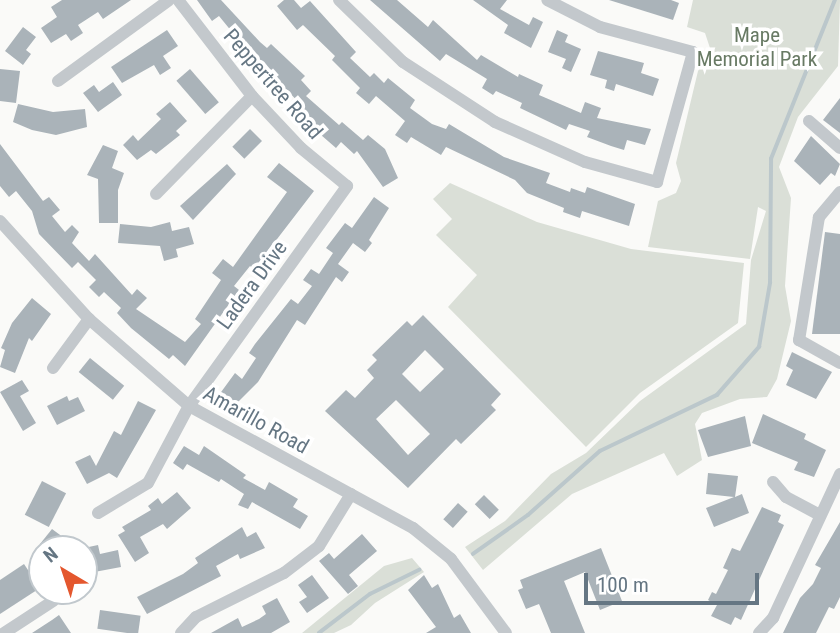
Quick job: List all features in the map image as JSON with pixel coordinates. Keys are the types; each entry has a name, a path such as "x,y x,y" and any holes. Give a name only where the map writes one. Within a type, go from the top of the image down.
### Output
{"street":[{"path":"58,82 169,0"},
{"name":"Peppertree Road","path":"178,0 252,96 301,148 347,186"},
{"path":"339,0 403,62 495,122 585,162 657,182 693,52 600,27 547,0"},
{"path":"156,194 252,96"},
{"path":"809,121 840,148"},
{"name":"Ladera Drive","path":"98,513 148,483 189,406 347,186"},
{"path":"840,192 819,216 799,340 840,363"},
{"name":"Amarillo Road","path":"0,221 89,319 189,406 413,527 451,559 506,633"},
{"path":"53,368 89,319"},
{"path":"759,633 773,618 840,474"},
{"path":"773,482 786,497 820,515"},
{"path":"181,633 196,617 284,573 319,546 351,494"},
{"path":"4,633 47,605"}],"green space":[{"name":"Mape Memorial Park","path":"693,0 840,0 838,66 798,117 779,167 791,198 785,286 791,321 777,379 767,397 740,399 702,413 695,424 702,460 677,476 664,453 572,494 483,570 465,547 505,521 551,474 586,453 640,401 746,324 751,260 766,211 758,207 750,259 648,247 658,201 676,193 681,181 676,163 698,71 711,51 705,33 687,27"},
{"path":"450,183 537,222 631,249 744,263 738,323 640,393 586,447 448,307 477,275 436,235 452,219 433,199"},
{"path":"412,558 424,572 375,603 351,625 334,633 302,633 384,566"}],"building":[{"path":"62,0 131,0 103,19 98,12 78,25 83,33 71,41 66,34 51,43 41,28 57,17 51,7"},
{"path":"197,0 221,0 260,42 267,48 271,44 305,76 301,80 311,91 306,96 339,125 342,122 363,140 368,135 385,149 398,178 383,187 357,151 354,154 341,142 336,148 298,115 304,108 286,89 278,96 268,86 272,83 254,63 250,66 230,44 237,38 219,16 212,21"},
{"path":"284,0 294,0 301,8 310,1 356,52 350,58 370,77 374,73 384,83 388,78 415,100 410,108 432,124 446,129 449,124 504,157 550,173 546,183 570,192 571,188 585,193 587,187 635,204 629,226 582,211 580,218 563,212 564,208 527,193 515,180 446,147 441,155 411,137 407,143 395,135 405,121 376,96 369,104 356,93 360,88 332,60 335,56 303,25 297,30 277,6"},
{"path":"370,0 397,0 428,27 433,20 477,60 481,55 518,77 519,74 543,85 539,95 581,113 585,102 601,108 597,118 651,129 645,145 627,140 624,150 611,146 587,137 590,131 569,124 566,130 520,108 522,103 496,91 493,95 482,88 487,79 446,54 440,61"},
{"path":"473,0 507,0 500,9 529,25 533,17 543,22 531,48 504,33 508,25"},
{"path":"609,0 671,0 679,3 673,20"},
{"path":"23,27 36,37 26,50 31,54 23,65 5,51"},
{"path":"167,30 178,46 163,56 171,68 160,75 154,65 122,83 111,67"},
{"path":"557,30 568,35 565,42 581,49 571,72 562,68 566,59 548,52"},
{"path":"598,51 644,63 641,73 659,79 653,96 616,84 614,91 605,88 607,80 590,75"},
{"path":"0,69 20,71 16,103 0,101"},
{"path":"190,69 219,102 205,114 176,81"},
{"path":"113,82 122,95 98,112 83,93 94,85 99,92"},
{"path":"840,98 840,133 823,120"},
{"path":"170,102 187,121 176,131 180,135 156,154 151,150 137,160 123,145 133,135 138,141 161,119 156,114"},
{"path":"18,104 53,112 85,109 87,127 56,135 32,130 13,122"},
{"path":"250,129 262,141 244,159 232,147"},
{"path":"811,136 840,164 835,176 831,173 820,185 794,161"},
{"path":"0,144 43,201 49,197 60,210 52,216 65,232 72,225 79,232 72,243 89,261 95,254 132,295 137,289 147,298 136,309 185,342 201,324 195,319 221,280 212,273 223,259 233,267 287,192 267,177 279,163 314,191 254,269 250,266 234,286 239,290 185,366 173,355 169,359 131,328 117,313 121,308 104,292 99,297 89,287 96,280 78,262 72,268 39,234 32,211 16,191 9,197 0,186"},
{"path":"103,145 118,151 112,168 124,173 118,190 118,223 99,223 98,179 87,175"},
{"path":"227,164 236,174 193,220 180,206"},
{"path":"374,197 389,208 369,240 372,243 365,252 353,243 338,264 349,272 342,282 336,277 305,325 297,320 258,382 230,410 216,399 235,373 242,379 256,358 249,353 255,344 291,299 298,304 312,286 303,280 311,269 319,274 333,253 326,248 345,223 352,228"},
{"path":"170,222 172,231 189,227 194,244 176,249 178,257 164,261 160,246 118,243 120,224 151,227"},
{"path":"825,232 840,234 840,334 812,334"},
{"path":"32,298 51,314 32,341 29,338 15,373 0,367 5,350 1,348 12,323"},
{"path":"423,315 501,394 491,405 496,410 461,444 456,439 408,488 325,411 346,390 355,398 374,378 367,370 377,360 372,355 407,321 412,326","holes":["425,350 444,369 420,392 402,374","396,400 430,434 408,455 376,419"]},
{"path":"792,352 832,372 816,399 786,385 793,370 786,366"},
{"path":"90,358 124,386 113,400 79,372"},
{"path":"22,380 29,391 20,396 36,423 23,431 0,392"},
{"path":"67,396 69,401 78,397 85,411 57,425 47,406"},
{"path":"138,401 156,410 117,478 109,473 87,484 75,462 90,455 96,466 114,431 121,435"},
{"path":"763,414 806,434 804,439 826,450 814,477 794,470 798,462 752,443"},
{"path":"745,416 751,446 708,457 698,430"},
{"path":"184,446 199,455 204,446 246,475 243,478 265,490 269,482 298,499 293,507 308,516 300,529 252,502 248,509 238,505 244,494 221,479 219,482 187,464 183,470 173,463"},
{"path":"708,473 738,476 735,497 742,494 749,513 714,527 706,508 734,497 706,494"},
{"path":"42,481 66,493 49,527 25,515"},
{"path":"177,492 191,508 167,529 163,524 140,537 149,553 135,562 118,535 125,531 122,527 151,510 148,506 158,498 162,504"},
{"path":"484,495 499,510 490,519 475,504"},
{"path":"458,503 468,512 453,528 443,519"},
{"path":"762,507 781,515 778,522 784,525 741,620 735,617 731,625 711,616 717,605 708,600 712,592 716,594 728,570 723,568 732,548 740,551"},
{"path":"840,522 840,597 834,609 829,607 816,633 783,633 800,598 813,584 821,568 815,565"},
{"path":"242,527 247,537 256,532 265,548 240,559 238,554 216,566 221,576 147,614 137,597 183,574 198,563 195,558"},
{"path":"52,529 60,535 47,535"},
{"path":"362,534 377,551 349,575 358,586 348,594 319,561 329,553 334,559"},
{"path":"98,545 100,554 118,550 121,567 98,571"},
{"path":"601,548 622,601 600,610 585,572 564,581 585,633 551,633 539,604 526,609 518,590 523,588 520,580"},
{"path":"24,564 28,570 28,596 0,614 0,580"},
{"path":"312,575 329,598 307,613 299,602 307,597 298,585"},
{"path":"424,575 432,588 438,584 454,618 460,614 471,633 426,633 436,627 408,590"},
{"path":"277,598 290,622 271,633 211,633 238,618 242,627 259,619 266,614 262,606"},
{"path":"100,610 141,616 138,633 97,629"},
{"path":"59,615 71,633 32,633 52,620"}],"waterway":[{"path":"473,554 528,515 600,451 717,395 759,347 770,283 771,159 835,0"},
{"path":"319,633 370,594 419,570"}]}
